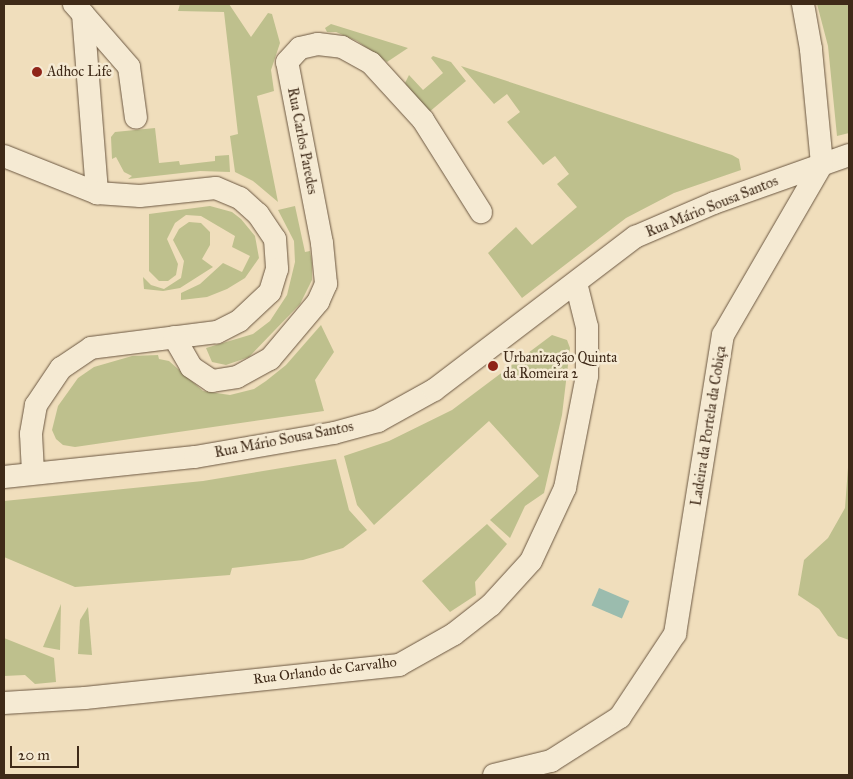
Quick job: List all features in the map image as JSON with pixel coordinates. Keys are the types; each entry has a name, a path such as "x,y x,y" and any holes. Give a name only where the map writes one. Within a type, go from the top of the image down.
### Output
{"street":[{"path":"803,4 811,49 822,164"},
{"path":"79,9 129,67 136,118"},
{"path":"79,9 97,193"},
{"name":"Rua Carlos Paredes","path":"174,337 191,367 212,381 237,377 270,359 318,302 326,284 322,243 287,62 300,48 318,44 342,47 371,63 423,120 481,212"},
{"name":"Rua Mário Sousa Santos","path":"4,477 195,457 334,434 378,421 434,390 634,237 714,203 849,155"},
{"path":"4,156 97,193 140,196 216,188 240,198 258,214 275,239 277,268 270,292 239,321 217,332 91,348 61,368 36,405 31,434 33,474"},
{"name":"Ladeira da Portela da Cobiça","path":"494,775 551,761 620,717 675,634 724,336 822,164"},
{"name":"Rua Orlando de Carvalho","path":"4,703 85,698 399,665 454,634 491,605 531,561 565,488 587,376 587,327 576,283"}],"green space":[{"path":"180,4 229,4 251,37 268,13 272,14 280,43 271,70 274,91 257,96 278,202 253,181 235,172 230,136 238,134 224,12 178,11"},
{"path":"817,4 849,4 849,133 837,136 828,46"},
{"path":"331,24 408,48 387,62 357,41 336,32 327,32 325,28"},
{"path":"433,56 451,62 466,81 428,113 405,83 409,75 423,90 443,73 431,58"},
{"path":"461,66 732,155 739,159 741,170 674,193 626,218 522,298 488,253 516,227 532,245 577,207 557,184 569,174 555,156 543,165 507,122 520,112 507,94 494,104"},
{"path":"155,128 159,163 179,161 180,165 215,161 215,156 229,155 230,172 200,171 128,179 132,176 124,172 116,157 112,159 111,137 115,132"},
{"path":"210,206 232,212 241,219 255,236 259,258 245,278 227,289 207,297 181,300 181,293 200,284 223,263 242,272 250,256 232,247 235,236 201,216 186,215 175,223 167,239 178,264 176,275 168,281 159,281 149,271 149,214"},
{"path":"295,206 305,252 310,251 312,263 312,280 300,304 249,357 226,365 212,362 206,348 253,334 270,321 287,295 295,262 294,241 278,210"},
{"path":"189,222 201,223 210,232 210,245 202,259 213,267 180,288 163,291 144,289 143,277 151,285 164,289 181,278 184,261 173,240 179,229"},
{"path":"321,325 334,352 315,380 324,411 75,447 63,445 56,439 52,430 58,406 78,378 94,367 132,356 158,355 159,359 169,361 203,391 230,395 254,389 266,381 286,365"},
{"path":"552,335 567,340 570,348 562,415 544,493 525,506 510,538 490,520 539,476 489,421 374,525 357,505 344,456 389,441 452,410"},
{"path":"849,454 849,640 838,636 819,609 798,595 804,560 828,538 845,508"},
{"path":"336,459 349,510 367,530 343,548 303,560 232,568 230,575 75,587 4,557 4,501 203,481"},
{"path":"487,524 507,544 475,582 476,595 450,612 422,581"},
{"path":"61,604 60,650 43,647"},
{"path":"88,607 92,655 78,654 80,620"},
{"path":"4,638 54,658 56,682 35,684 25,675 4,676"}],"shaded area":[{"path":"599,588 629,601 622,618 592,605"}],"place":[{"name":"Adhoc Life","path":"37,72"},
{"name":"Urbanização Quinta da Romeira 2","path":"493,366"}]}
